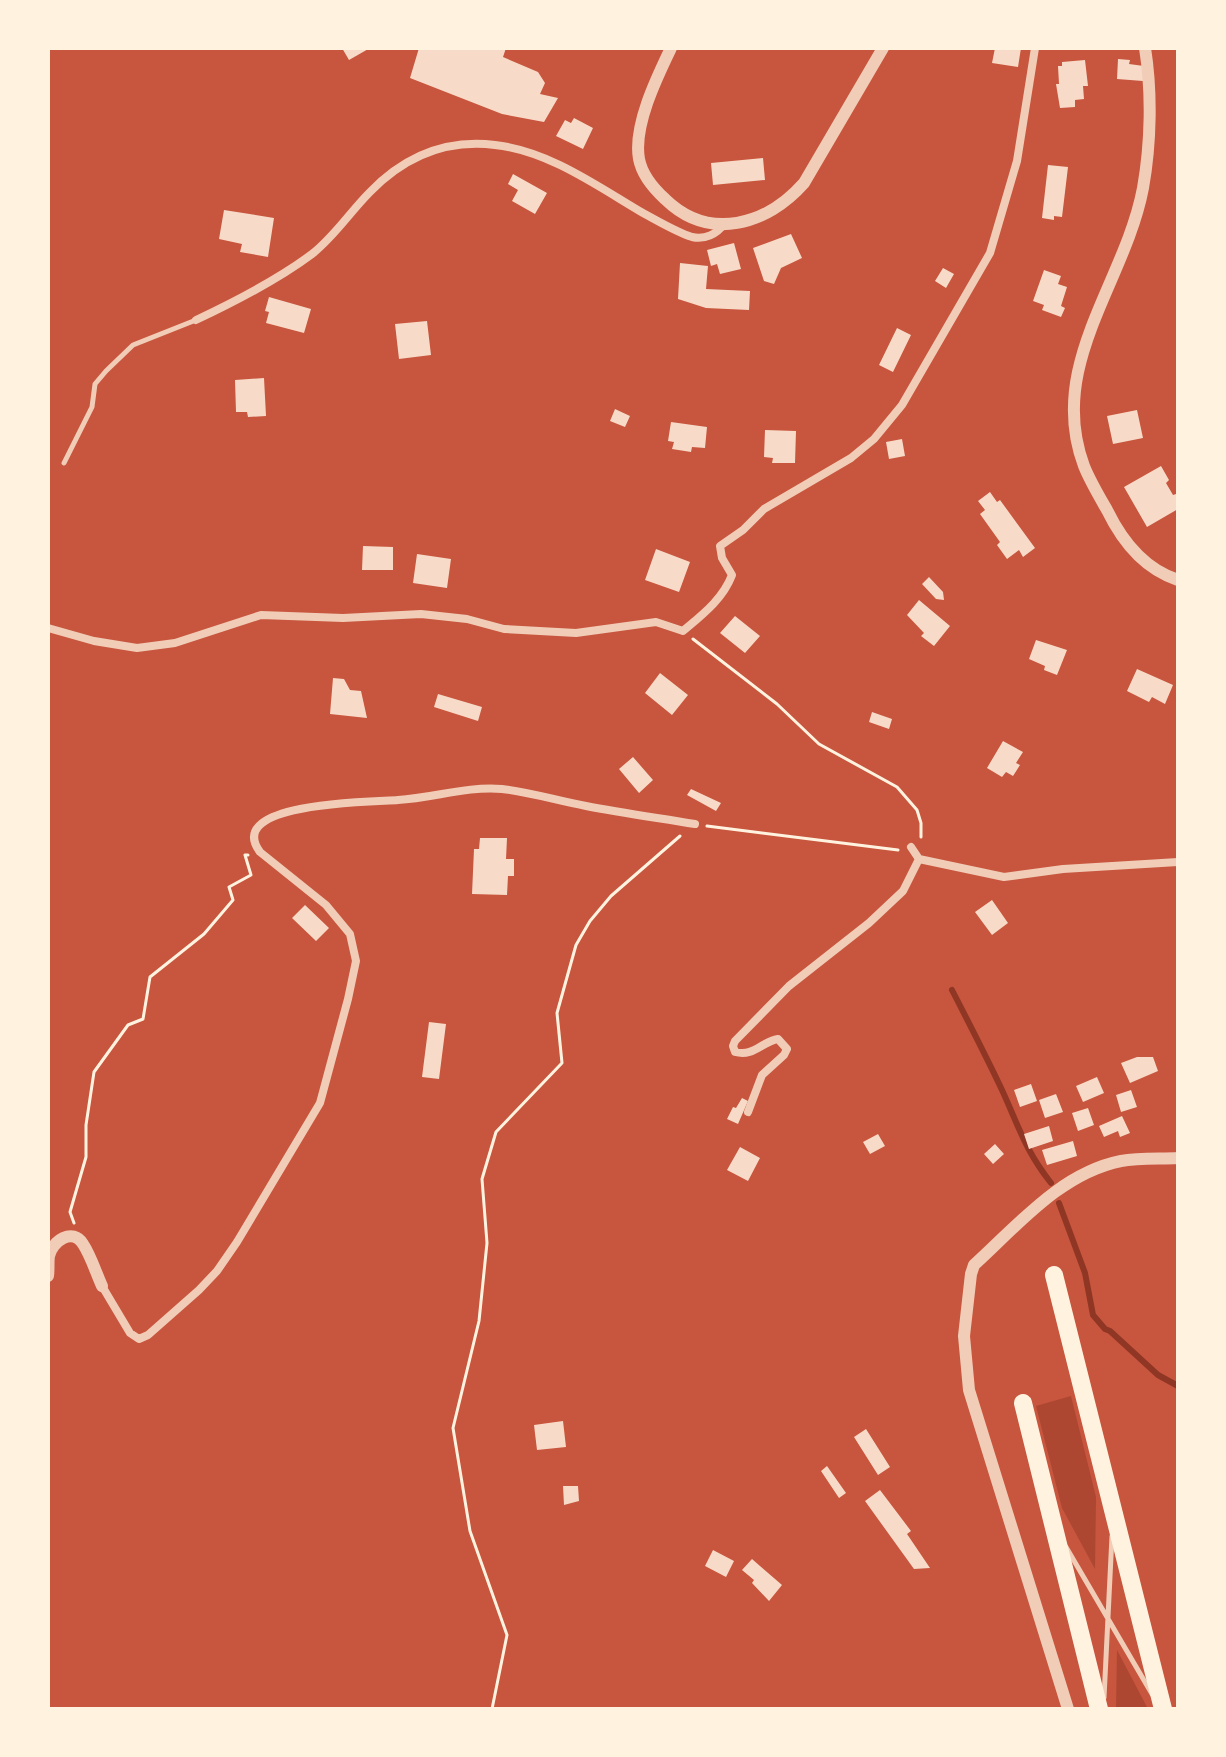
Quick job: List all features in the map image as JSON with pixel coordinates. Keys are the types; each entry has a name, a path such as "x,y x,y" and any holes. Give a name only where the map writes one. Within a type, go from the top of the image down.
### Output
{"highway":[{"path":"1054,1275 1161,1709"},
{"path":"1023,1403 1101,1709"}],"street":[{"path":"671,48 644,115 639,158 652,187 675,209 693,218 724,224 753,221 788,201 804,183 883,48"},
{"path":"48,628 94,641 137,648 188,639 261,615 354,618 421,614 467,619 504,629 576,633 656,622 683,631 718,599 729,583 732,575 722,558 720,546 743,530 764,509 851,458 874,439 902,405 990,253 1017,161 1035,48"},
{"path":"1145,48 1149,118 1143,187 1132,228 1082,354 1073,395 1075,424 1085,468 1119,534 1138,556 1166,576 1178,580"},
{"path":"196,320 312,254 371,190 398,168 433,148 458,143 495,145 533,152 695,238 712,235 724,224"},
{"path":"48,1276 49,1253 57,1242 72,1236 78,1238 130,1333 139,1339 148,1335 217,1271 320,1103 356,961 350,934 326,905 255,846 257,831 277,816 293,810 346,801 401,800 475,788 505,789 589,807 695,824"},
{"path":"911,847 919,859 1004,877 1063,869 1178,862"},
{"path":"748,1112 762,1075 787,1049 778,1039 770,1040 752,1052 740,1054 735,1052 735,1041 789,986 869,923 903,891 919,859"},
{"path":"1068,1709 969,1390 964,1336 971,1274 974,1265 1061,1186 1122,1161 1178,1158"}],"lane":[{"path":"64,463 92,407 95,384 106,371 133,345 196,320"},
{"path":"1101,1709 1113,1515"},
{"path":"1055,1529 1161,1709"}],"path":[{"path":"492,1709 507,1635 470,1531 453,1428 479,1321 487,1243 482,1179 496,1132 562,1063 557,1013 576,945 590,921 611,896 695,824 899,851 911,847 923,834 917,810 897,787 819,744 777,704 683,631"},
{"path":"78,1238 70,1212 86,1157 86,1125 94,1072 128,1025 143,1019 150,977 204,934 233,900 229,887 251,875 245,855 260,852"}],"shaded area":[{"path":"1071,1396 1096,1497 1095,1569 1062,1508 1036,1406"},
{"path":"1117,1650 1148,1709 1116,1709"}],"building":[{"path":"342,48 370,48 349,60"},
{"path":"419,48 506,48 503,57 538,72 545,83 540,94 558,98 544,122 502,114 410,78"},
{"path":"995,48 1021,48 1018,67 992,63"},
{"path":"1118,59 1144,66 1143,81 1117,79"},
{"path":"1085,60 1088,86 1083,86 1084,99 1075,100 1075,107 1060,108 1056,84 1059,84 1058,66 1062,66 1062,62"},
{"path":"574,118 593,128 583,149 556,136 565,120 571,123"},
{"path":"763,158 765,180 713,185 711,163"},
{"path":"1048,165 1068,167 1062,217 1054,216 1054,220 1042,218"},
{"path":"513,174 547,193 535,214 512,201 518,190 508,184"},
{"path":"224,210 274,218 268,257 240,252 242,244 219,239"},
{"path":"791,234 802,258 781,268 774,284 764,281 753,248"},
{"path":"734,243 741,269 720,274 717,264 711,266 707,250"},
{"path":"680,263 708,266 706,289 750,291 749,310 706,308 678,299"},
{"path":"943,268 954,274 946,288 935,281"},
{"path":"1044,270 1061,276 1058,284 1067,287 1061,317 1042,310 1044,305 1033,301"},
{"path":"269,297 311,309 304,333 266,323"},
{"path":"427,321 431,355 399,359 395,324"},
{"path":"897,328 911,335 893,372 879,365"},
{"path":"264,378 266,416 248,417 247,412 236,412 235,380"},
{"path":"615,409 630,416 625,427 610,421"},
{"path":"1137,410 1143,438 1113,444 1107,416"},
{"path":"671,422 707,427 705,448 692,447 691,452 672,449 674,442 668,441"},
{"path":"765,430 796,431 795,463 772,463 773,458 764,457"},
{"path":"902,439 905,456 889,459 886,442"},
{"path":"1161,466 1169,480 1166,483 1173,495 1178,497 1178,509 1147,527 1124,487"},
{"path":"990,492 997,502 1000,500 1035,548 1023,557 1019,550 1007,559 997,545 1000,542 980,514 985,510 978,501"},
{"path":"363,546 393,547 393,570 362,570"},
{"path":"656,549 690,562 679,592 645,580"},
{"path":"417,554 451,559 447,588 413,583"},
{"path":"929,577 943,592 944,600 936,599 922,584"},
{"path":"919,600 950,626 934,646 921,636 924,633 907,615"},
{"path":"735,616 760,636 745,653 720,633"},
{"path":"1036,640 1067,650 1057,675 1029,659"},
{"path":"1137,669 1173,685 1165,704 1152,697 1149,702 1127,691"},
{"path":"660,673 688,695 672,715 645,693"},
{"path":"333,678 344,679 350,690 361,691 367,718 330,714"},
{"path":"438,694 482,707 478,721 434,707"},
{"path":"872,712 892,719 889,729 869,722"},
{"path":"1003,741 1023,752 1013,776 1006,772 1002,777 987,768"},
{"path":"633,757 653,780 639,793 619,769"},
{"path":"691,789 721,803 716,811 687,795"},
{"path":"480,838 507,838 506,859 514,859 514,876 508,876 507,895 472,894 474,849 479,849"},
{"path":"992,900 1008,923 992,935 975,912"},
{"path":"305,905 329,928 316,941 292,918"},
{"path":"429,1022 446,1024 439,1079 422,1077"},
{"path":"1137,1057 1153,1057 1158,1071 1130,1083 1121,1063"},
{"path":"1097,1077 1104,1093 1083,1102 1076,1086"},
{"path":"1031,1084 1037,1101 1020,1107 1014,1090"},
{"path":"1131,1090 1137,1107 1121,1112 1116,1095"},
{"path":"1056,1094 1063,1112 1045,1118 1039,1100"},
{"path":"742,1098 748,1101 738,1124 727,1119"},
{"path":"1088,1108 1094,1125 1078,1131 1072,1113"},
{"path":"1122,1116 1130,1133 1120,1137 1118,1131 1104,1137 1099,1126"},
{"path":"1049,1126 1053,1141 1029,1149 1024,1134"},
{"path":"878,1134 885,1146 870,1154 863,1142"},
{"path":"1073,1141 1077,1156 1047,1165 1042,1150"},
{"path":"995,1144 1004,1154 993,1164 984,1154"},
{"path":"740,1147 760,1158 748,1181 727,1170"},
{"path":"563,1421 566,1447 537,1450 534,1425"},
{"path":"866,1429 890,1467 878,1475 854,1437"},
{"path":"827,1466 846,1493 839,1498 821,1471"},
{"path":"563,1486 578,1486 579,1501 564,1505"},
{"path":"880,1490 911,1531 907,1534 930,1568 914,1569 865,1501"},
{"path":"713,1550 734,1561 726,1577 705,1566"},
{"path":"752,1559 782,1585 769,1601 752,1583 754,1580 742,1570"}],"waterway":[{"path":"952,990 1029,1149 1051,1183"},
{"path":"1059,1203 1085,1273 1093,1315 1158,1375 1178,1386"}]}
